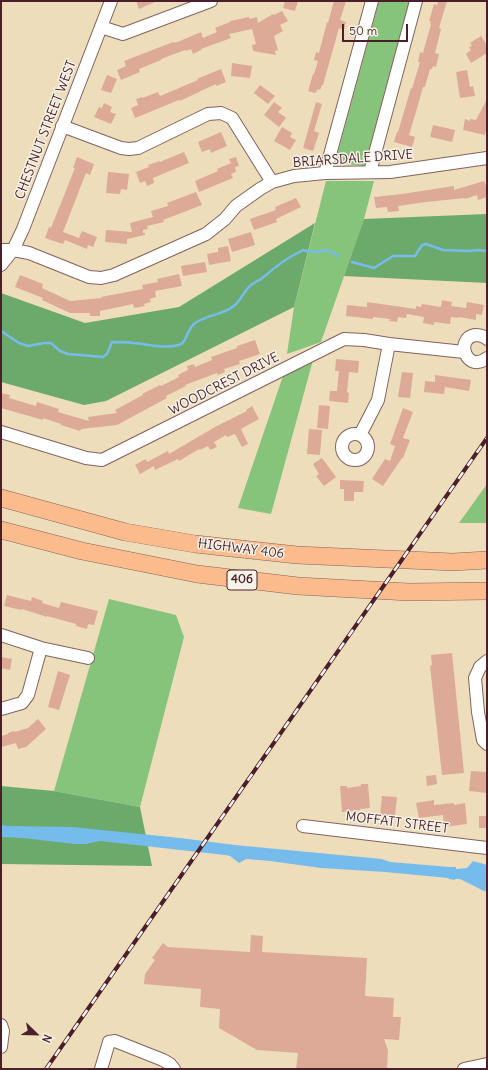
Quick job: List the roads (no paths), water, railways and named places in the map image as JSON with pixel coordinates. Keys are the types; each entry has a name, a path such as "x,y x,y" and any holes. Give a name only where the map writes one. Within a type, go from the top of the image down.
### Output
{"highway":[{"name":"HIGHWAY 406","path":"1,498 125,532 195,544 297,555 453,562 487,560"},
{"name":"406","path":"1,530 82,551 197,574 298,586 409,592 487,590"}],"street":[{"name":"CHESTNUT STREET WEST","path":"1,265 7,250 23,229 111,1"},
{"path":"100,27 123,34 211,1"},
{"path":"325,173 372,1"},
{"path":"370,172 416,1"},
{"path":"62,126 121,148 129,149 138,148 208,114 221,112 232,118 272,182"},
{"name":"BRIARSDALE DRIVE","path":"7,250 29,253 89,276 101,278 114,275 206,234 225,219 236,206 272,182 294,176 325,173 390,172 487,158"},
{"path":"464,352 464,347 468,339 472,336 481,335 487,339"},
{"name":"WOODCREST DRIVE","path":"1,432 86,458 102,460 344,339 464,352 466,356 473,361 482,362 487,358"},
{"path":"360,435 378,400 388,344"},
{"path":"1,635 41,648 88,658"},
{"path":"1,709 22,703 28,695 41,648"},
{"path":"485,741 478,712 475,678 480,667 487,661"},
{"name":"MOFFATT STREET","path":"303,826 487,848"},
{"path":"1,1025 3,1031 1,1047"},
{"path":"100,1069 109,1042 116,1041 163,1060 170,1064 174,1069"},
{"path":"464,1069 487,1064"}],"water":[{"path":"1,825 72,827 382,859 390,862 456,867 456,869 467,868 473,861 487,865 487,891 484,891 460,879 455,880 385,872 321,868 246,859 239,863 230,856 225,855 100,841 86,844 74,844 1,837"}],"waterway":[{"path":"352,262 374,268 393,256 415,256 422,245 426,244 443,250 487,251"},
{"path":"1,331 19,343 28,346 51,343 60,351 68,354 103,357 107,354 112,342 128,342 162,346 179,345 184,342 194,324 204,318 230,309 237,303 246,290 292,256 303,250 310,252 328,250 338,256"}],"railway":[{"path":"46,1069 487,438"}]}
